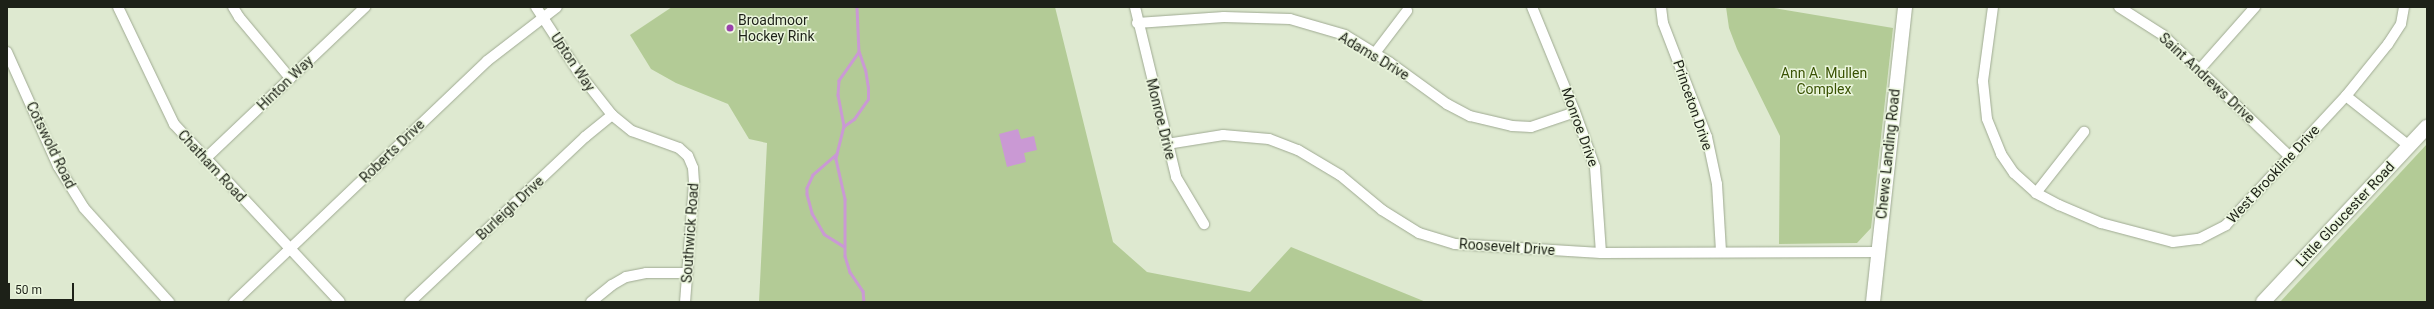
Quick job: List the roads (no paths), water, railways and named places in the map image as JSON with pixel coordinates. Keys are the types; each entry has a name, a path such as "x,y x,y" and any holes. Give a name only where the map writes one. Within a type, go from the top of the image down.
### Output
{"main road":[{"name":"Chews Landing Road","path":"1873,302 1905,7"},
{"name":"Little Gloucester Road","path":"2263,302 2427,127"}],"street":[{"name":"Chatham Road","path":"118,7 174,124 340,302"},
{"path":"233,7 290,78"},
{"name":"Hinton Way","path":"205,159 365,7"},
{"name":"Upton Way","path":"536,7 579,73 612,115"},
{"name":"Roberts Drive","path":"234,302 487,60 557,7"},
{"name":"Monroe Drive","path":"1135,7 1137,23 1176,177 1204,224"},
{"name":"Monroe Drive","path":"1532,7 1575,112 1595,167 1601,253"},
{"name":"Princeton Drive","path":"1661,7 1663,23 1707,137 1716,184 1721,252"},
{"name":"West Brookline Drive","path":"1993,7 1983,81 1987,119 2001,154 2014,173 2036,193 2058,206 2101,223 2173,242 2199,239 2226,225 2346,96 2401,24 2404,7"},
{"name":"Saint Andrews Drive","path":"2119,7 2163,35 2289,156"},
{"path":"2200,69 2256,7"},
{"path":"1375,53 1407,11"},
{"name":"Adams Drive","path":"1137,23 1224,16 1290,19 1345,35 1375,53 1447,104 1470,116 1512,126 1531,127 1575,112"},
{"name":"Cotswold Road","path":"7,52 58,166 84,208 169,302"},
{"path":"2346,96 2409,146"},
{"name":"Southwick Road","path":"612,115 632,131 679,148 688,156 693,168 694,183 685,302"},
{"name":"Burleigh Drive","path":"410,302 586,137 612,115"},
{"path":"2036,193 2084,132"},
{"name":"Roosevelt Drive","path":"1167,144 1222,136 1269,139 1298,150 1340,175 1382,210 1419,233 1455,244 1601,253 1878,252"},
{"path":"591,302 612,285 626,277 646,273 687,273"}],"waterway":[{"path":"857,7 859,52 839,81 838,95 844,126 836,159 845,199 845,256 850,272 863,291 864,302"},
{"path":"844,126 854,119 868,99 865,70 859,53"},
{"path":"837,154 813,175 807,188 807,194 812,213 824,234 843,246"}],"place":[{"name":"Broadmoor Hockey Rink","path":"730,28"}],"park label":[{"name":"Ann A. Mullen Complex","path":"1824,82"}]}
